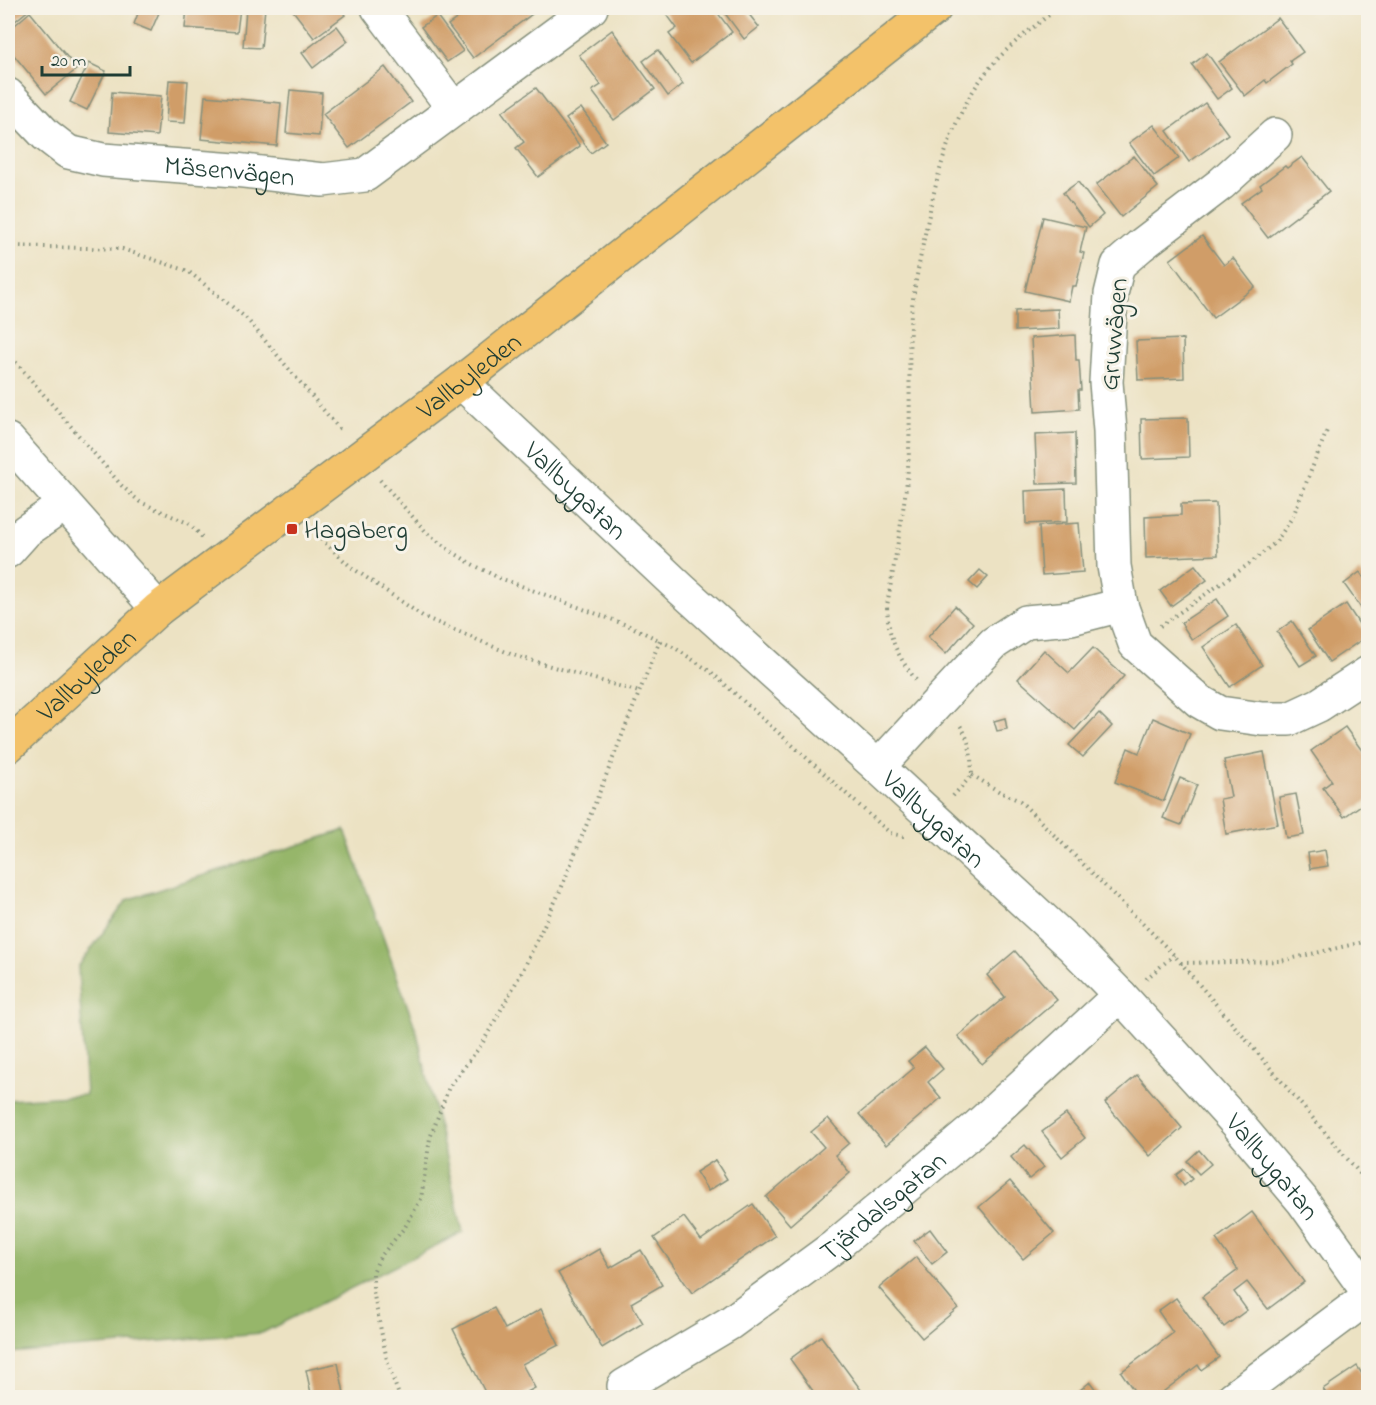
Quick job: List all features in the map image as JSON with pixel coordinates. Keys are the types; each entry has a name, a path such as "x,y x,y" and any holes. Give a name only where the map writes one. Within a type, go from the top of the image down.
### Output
{"main road":[{"name":"Vallbyleden","path":"8,746 158,609 462,382 934,8"}],"street":[{"path":"378,8 454,110"},
{"name":"Mäsenvägen","path":"8,95 46,135 68,152 103,160 235,170 323,180 364,175 591,8"},
{"name":"Gruvvägen","path":"1275,135 1221,183 1118,265 1111,294 1106,382 1110,431 1114,566 1121,605 1135,644 1199,701 1220,713 1262,719 1289,718 1319,705 1368,673"},
{"name":"Vallbygatan","path":"462,382 681,589 1071,945 1236,1122 1302,1200 1368,1292"},
{"path":"8,440 158,609"},
{"path":"8,550 26,531 64,505"},
{"path":"878,767 994,643 1026,622 1071,618 1121,605"},
{"name":"Tjärdalsgatan","path":"624,1386 730,1323 835,1246 978,1126 1120,995"},
{"path":"1233,1398 1368,1297"}],"path":[{"path":"374,473 427,533 448,549 497,577 632,627 675,648 711,672 890,832 903,836 919,831 972,775 971,753 966,734 952,714 917,681 901,660 890,635 888,621 887,606 907,481 911,322 920,261 932,198 948,145 966,103 991,65 1008,48 1058,8"},
{"path":"8,246 122,249 188,271 246,318 342,432"},
{"path":"8,353 122,486 140,502 190,524 204,538 216,538 230,554"},
{"path":"1135,644 1250,564 1276,542 1293,516 1328,428"},
{"path":"307,526 351,567 424,617 513,655 639,692"},
{"path":"400,1398 388,1365 373,1291 374,1272 380,1257 405,1227 421,1198 430,1138 449,1087 482,1044 523,970 561,889 660,640"},
{"path":"972,775 1020,801 1180,963 1368,1183"},
{"path":"1180,963 1281,961 1368,940"}],"green space":[{"path":"345,830 417,1033 463,1232 262,1333 8,1353 8,1100 86,1095 78,967 127,900"}],"building":[{"path":"8,8 31,8 9,26"},
{"path":"140,8 161,8 151,31 134,24"},
{"path":"187,8 240,8 237,32 185,28"},
{"path":"246,8 265,8 261,48 243,47"},
{"path":"291,8 340,8 345,15 314,38"},
{"path":"472,8 527,8 532,14 473,58 448,25"},
{"path":"662,8 714,8 732,32 691,63 669,34 677,28"},
{"path":"721,8 744,8 759,27 744,39"},
{"path":"30,12 77,69 46,94 8,48 8,31"},
{"path":"437,16 463,51 447,62 421,27"},
{"path":"1278,18 1303,52 1290,61 1292,64 1267,83 1265,80 1245,96 1219,62"},
{"path":"337,26 348,41 313,68 302,53"},
{"path":"612,30 655,89 614,120 592,91 601,85 579,55"},
{"path":"658,50 683,84 668,96 643,61"},
{"path":"1207,53 1232,88 1217,99 1192,65"},
{"path":"89,63 106,71 87,110 70,102"},
{"path":"385,67 411,102 349,148 323,114"},
{"path":"169,80 188,81 185,123 166,122"},
{"path":"536,88 580,146 538,177 516,148 524,142 502,112"},
{"path":"290,90 322,93 319,136 286,133"},
{"path":"112,92 161,96 157,136 109,132"},
{"path":"205,96 281,103 277,146 201,139"},
{"path":"1205,103 1228,134 1189,162 1167,131"},
{"path":"581,108 606,142 591,153 566,119"},
{"path":"1154,125 1179,158 1154,176 1129,143"},
{"path":"1134,156 1158,187 1121,217 1096,185"},
{"path":"1302,157 1329,191 1268,238 1241,203 1262,188 1260,185 1285,166 1287,168"},
{"path":"1078,182 1103,215 1089,227 1063,193"},
{"path":"1043,217 1086,227 1080,252 1084,253 1076,286 1072,286 1069,301 1025,291"},
{"path":"1202,236 1224,265 1233,258 1255,287 1213,318 1170,260"},
{"path":"1058,309 1059,329 1015,331 1015,311"},
{"path":"1075,335 1081,390 1078,390 1079,409 1035,412 1031,338"},
{"path":"1183,339 1184,378 1138,380 1136,341"},
{"path":"1188,418 1189,457 1142,459 1141,419"},
{"path":"1075,433 1076,483 1037,484 1035,435"},
{"path":"1066,489 1067,522 1026,524 1025,491"},
{"path":"1216,503 1218,555 1146,558 1145,517 1181,515 1181,504"},
{"path":"1079,523 1083,572 1042,575 1039,526"},
{"path":"1195,565 1207,580 1171,606 1160,591"},
{"path":"980,570 988,577 977,589 969,582"},
{"path":"1360,572 1368,584 1368,618 1344,584"},
{"path":"1217,599 1228,616 1192,640 1181,623"},
{"path":"1346,604 1367,636 1329,662 1308,630"},
{"path":"955,606 973,623 946,654 928,637"},
{"path":"1292,621 1316,656 1300,666 1277,632"},
{"path":"1236,625 1262,665 1230,687 1203,647"},
{"path":"1093,648 1124,676 1075,730 1018,679 1044,650 1069,673"},
{"path":"1099,713 1112,726 1083,757 1069,745"},
{"path":"1005,718 1007,729 997,731 994,721"},
{"path":"1153,718 1190,734 1164,801 1115,782 1128,748 1139,753"},
{"path":"1345,727 1368,759 1368,800 1344,817 1323,788 1332,781 1311,751"},
{"path":"1264,752 1278,824 1226,834 1220,799 1231,797 1224,760"},
{"path":"1180,778 1197,785 1181,825 1163,818"},
{"path":"1296,794 1304,835 1286,838 1279,797"},
{"path":"1325,850 1328,866 1310,869 1308,853"},
{"path":"1015,951 1057,1000 982,1064 958,1036 1005,997 987,975"},
{"path":"925,1047 943,1069 928,1082 941,1098 886,1145 859,1114 914,1068 908,1061"},
{"path":"1137,1075 1182,1128 1150,1156 1105,1103"},
{"path":"1066,1114 1085,1138 1062,1157 1042,1132"},
{"path":"828,1118 849,1143 835,1155 850,1173 790,1225 766,1197 824,1147 811,1132"},
{"path":"1025,1145 1044,1167 1029,1179 1011,1157"},
{"path":"1199,1150 1211,1164 1199,1174 1187,1161"},
{"path":"715,1160 727,1179 708,1191 696,1172"},
{"path":"1184,1169 1192,1179 1184,1186 1176,1175"},
{"path":"1010,1181 1054,1233 1023,1259 979,1207"},
{"path":"753,1204 775,1236 692,1293 654,1238 684,1217 701,1240"},
{"path":"1252,1212 1304,1282 1268,1309 1247,1282 1234,1292 1247,1310 1224,1327 1202,1297 1238,1270 1216,1239"},
{"path":"930,1229 947,1252 932,1264 914,1241"},
{"path":"599,1249 610,1268 641,1250 662,1285 631,1303 643,1323 602,1348 558,1273"},
{"path":"916,1257 958,1308 922,1338 879,1288"},
{"path":"1176,1298 1219,1357 1201,1370 1198,1365 1155,1398 1139,1398 1121,1372 1173,1333 1158,1311"},
{"path":"494,1308 505,1329 541,1309 559,1345 522,1364 535,1388 516,1398 488,1398 453,1329"},
{"path":"821,1336 867,1398 818,1398 790,1359"},
{"path":"338,1363 345,1398 312,1398 306,1370"},
{"path":"1357,1366 1368,1383 1368,1398 1329,1398 1323,1389"},
{"path":"1090,1382 1102,1398 1075,1398 1074,1395"}],"place":[{"name":"Hagaberg","path":"292,529"}]}
